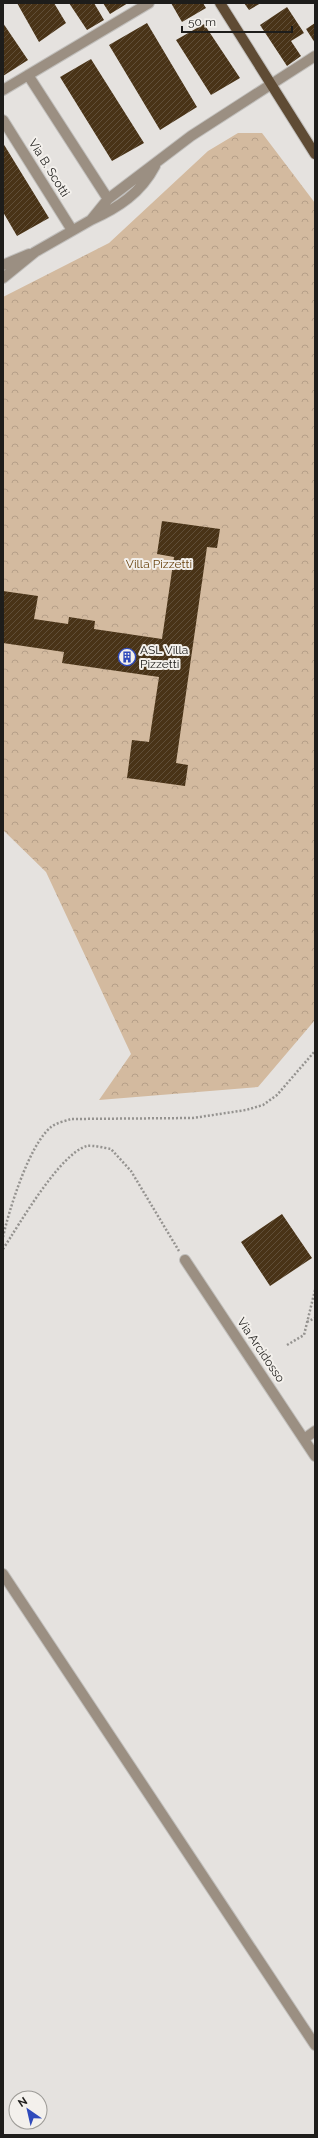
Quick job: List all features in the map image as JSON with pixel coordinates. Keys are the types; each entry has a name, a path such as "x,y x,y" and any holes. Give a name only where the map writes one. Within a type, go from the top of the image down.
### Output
{"main road":[{"path":"220,3 315,154"}],"street":[{"path":"3,90 149,3"},
{"path":"91,220 108,199 155,166 191,136 315,56"},
{"path":"28,75 108,199"},
{"name":"Via B. Scotti","path":"3,120 72,230"},
{"path":"3,278 35,252 72,230 125,202 149,177 155,166"},
{"path":"3,265 35,252"},
{"name":"Via Arcidosso","path":"185,1260 315,1456"},
{"path":"304,1439 315,1431"},
{"path":"3,1574 315,2045"}],"path":[{"path":"3,1237 9,1210 32,1156 41,1137 52,1126 71,1119 193,1118 246,1110 263,1105 277,1095 315,1051"},
{"path":"3,1248 48,1180 69,1158 87,1146 111,1149 131,1171 185,1260"},
{"path":"287,1346 304,1336 315,1290"},
{"path":"307,1323 315,1318"}],"green space":[{"name":"Villa Pizzetti","path":"238,133 262,133 315,203 315,1020 258,1087 99,1100 131,1054 46,872 3,830 3,297 109,243 208,151"}],"building":[{"path":"17,3 54,3 66,23 39,42"},
{"path":"69,3 94,3 104,20 87,30"},
{"path":"103,3 128,3 110,14"},
{"path":"171,3 203,3 206,8 182,22"},
{"path":"244,3 261,3 249,10"},
{"path":"287,7 304,33 291,41 301,56 287,66 260,25"},
{"path":"3,23 28,60 3,76"},
{"path":"147,23 197,107 160,130 109,45"},
{"path":"315,23 315,43 306,29"},
{"path":"204,24 240,78 211,95 176,40"},
{"path":"91,59 144,143 112,161 60,77"},
{"path":"3,143 49,218 17,236 3,212"},
{"name":"ASL Villa Pizzetti","path":"162,521 220,529 217,548 207,547 176,763 188,765 185,786 127,778 132,740 149,742 159,677 62,663 64,652 3,643 3,591 38,596 34,619 68,624 69,617 95,621 94,629 162,639 174,557 157,554"},
{"path":"282,1214 312,1258 270,1286 241,1242"}],"place":[{"name":"ASL Villa Pizzetti","path":"127,657"}]}
